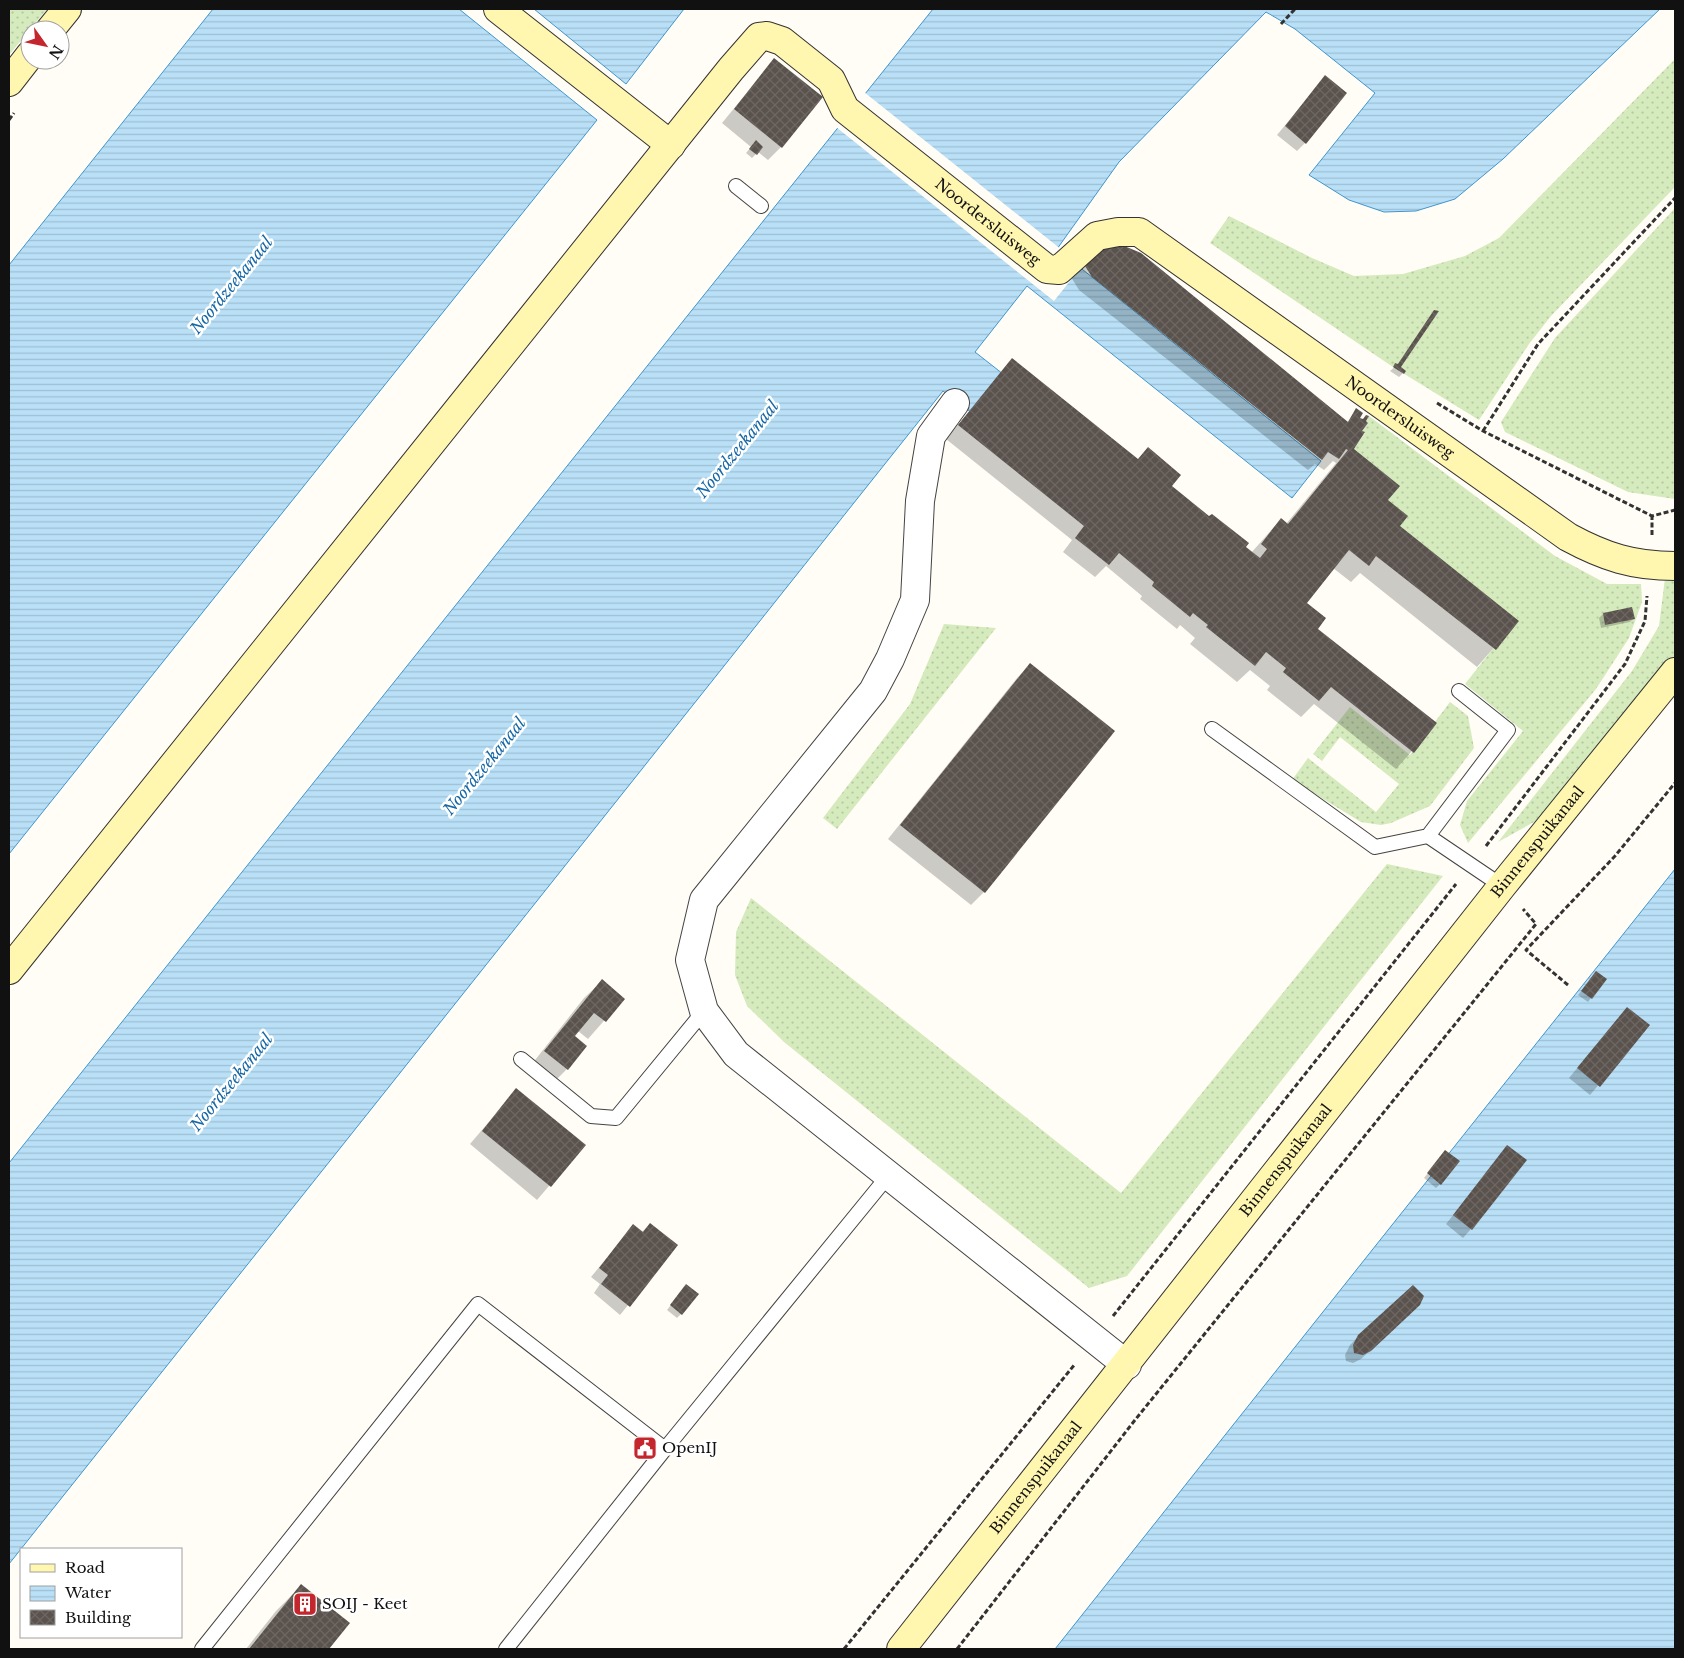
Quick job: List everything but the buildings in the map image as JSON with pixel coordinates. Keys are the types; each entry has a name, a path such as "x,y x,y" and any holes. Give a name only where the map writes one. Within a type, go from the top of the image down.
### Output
{"street":[{"path":"58,20 67,9"},
{"path":"9,970 671,145 498,9"},
{"name":"Noordersluisweg","path":"671,145 759,37 766,36 782,42 831,80 845,109 1047,268 1059,270 1097,236 1118,232 1139,232 1568,537 1615,560 1663,566"},
{"path":"9,82 20,68"},
{"path":"955,403 931,436 920,501 915,600 890,659 873,690 704,900 690,960 704,1012 736,1054 1126,1365"},
{"name":"Binnenspuikanaal","path":"901,1649 1502,886 1675,672"}],"lane":[{"path":"736,186 761,206"},
{"path":"1212,729 1375,847 1428,836 1508,730 1459,691"},
{"path":"1428,836 1502,886"},
{"path":"521,1059 591,1116 616,1118 704,1012"},
{"path":"506,1649 665,1449 888,1176"},
{"path":"202,1649 478,1304 665,1449"}],"path":[{"path":"1281,24 1294,9"},
{"path":"1483,431 1538,344 1675,198"},
{"path":"1434,401 1483,431 1652,516 1675,510"},
{"path":"844,1649 1094,1340 1470,866 1625,664 1645,621 1663,566 1652,516"},
{"path":"1526,950 1615,856 1675,783"},
{"path":"956,1649 1134,1420 1536,924 1502,886"},
{"path":"1519,944 1568,984"}],"green space":[{"path":"9,9 47,9 38,20 20,20 20,42 9,55"},
{"path":"1675,59 1675,187 1551,316 1529,344 1479,420 1393,367 1210,243 1229,216 1312,258 1354,276 1403,274 1465,256 1499,238"},
{"path":"1675,208 1675,499 1628,492 1505,432 1501,422 1555,338"},
{"path":"1369,416 1555,556 1607,584 1641,584 1642,602 1629,638 1596,689 1468,843 1460,825 1467,801 1523,731 1465,684 1514,622 1394,527 1385,499 1394,488 1347,450 1352,452 1365,433 1362,431 1368,423 1366,421"},
{"path":"1665,578 1675,578 1675,659 1554,811 1498,842 1632,671 1659,626"},
{"path":"944,624 996,628 837,829 823,818 910,704"},
{"path":"1450,702 1468,716 1474,748 1430,806 1391,823 1381,825 1361,822 1292,780 1308,758 1376,812 1399,784 1340,737 1322,761 1313,754 1350,707 1410,755"},
{"path":"1387,864 1443,876 1127,1276 1089,1288 784,1042 747,1006 735,975 736,932 751,898 1121,1193"}],"water":[{"name":"Noordzeekanaal","path":"213,9 459,9 597,120 9,854 9,265"},
{"path":"534,9 684,9 626,84"},
{"name":"Noordzeekanaal","path":"933,9 1660,9 1503,159 1455,199 1416,211 1384,212 1349,200 1309,175 1375,93 1295,29 1266,12 1119,162 1057,249 1321,461 1292,498 1027,286 975,352 1003,374 972,413 943,391 9,1564 9,1163"},
{"path":"1675,869 1675,1649 1055,1649"}],"pier":[{"path":"864,92 1082,266 1054,301 836,127"}],"place":[{"name":"OpenIJ","path":"645,1448"},
{"name":"SOIJ - Keet","path":"305,1604"}]}
